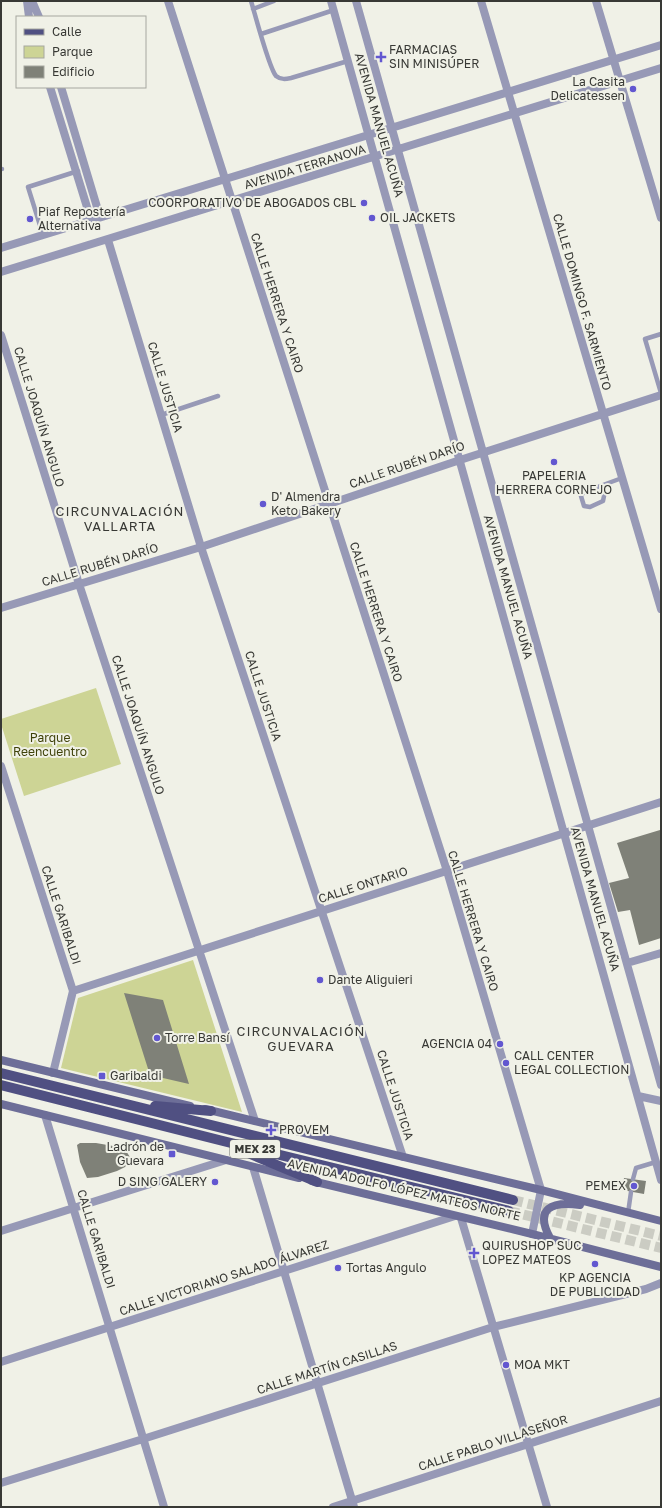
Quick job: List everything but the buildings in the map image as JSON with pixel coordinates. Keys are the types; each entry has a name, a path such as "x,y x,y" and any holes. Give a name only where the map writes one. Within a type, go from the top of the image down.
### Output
{"main road":[{"path":"1,1060 541,1190 661,1221"},
{"name":"AVENIDA ADOLFO LÓPEZ MATEOS NORTE","path":"1,1073 513,1200"},
{"name":"AVENIDA ADOLFO LÓPEZ MATEOS NORTE","path":"1,1085 509,1211"},
{"path":"127,1104 210,1111"},
{"name":"AVENIDA ADOLFO LÓPEZ MATEOS NORTE","path":"2,1105 458,1217 550,1238 661,1267"},
{"path":"223,1141 317,1182"},
{"path":"550,1238 544,1222 545,1215 549,1208 557,1204 566,1203 584,1206 595,1205"}],"street":[{"path":"27,1 29,16"},
{"path":"32,1 39,16"},
{"name":"CALLE HERRERA Y CAIRO","path":"168,1 446,871 541,1190 532,1234"},
{"name":"AVENIDA MANUEL ACUÑA","path":"331,1 661,1180"},
{"name":"AVENIDA MANUEL ACUÑA","path":"356,1 661,1085"},
{"name":"CALLE DOMINGO F. SARMIENTO","path":"481,1 602,414 661,609"},
{"path":"596,1 661,218"},
{"name":"AVENIDA TERRANOVA","path":"1,248 661,45"},
{"name":"AVENIDA TERRANOVA","path":"1,272 232,202 661,68"},
{"path":"50,88 91,220"},
{"path":"61,88 100,217"},
{"path":"66,139 76,137"},
{"name":"CALLE JUSTICIA","path":"108,240 201,547 403,1157"},
{"name":"CALLE JOAQUÍN ANGULO","path":"1,335 78,584 255,1121"},
{"name":"CALLE RUBÉN DARÍO","path":"1,608 201,547 661,394"},
{"name":"CALLE GARIBALDI","path":"1,766 73,991"},
{"name":"CALLE ONTARIO","path":"73,991 661,802"},
{"path":"627,963 661,953"},
{"path":"53,1072 73,991"},
{"path":"638,1096 661,1101"},
{"name":"CALLE GARIBALDI","path":"45,1115 164,1507"},
{"path":"1,1231 226,1160"},
{"path":"253,1167 353,1504"},
{"path":"458,1217 494,1327 546,1507"},
{"name":"CALLE VICTORIANO SALADO ÁLVAREZ","path":"1,1362 458,1217"},
{"name":"CALLE MARTÍN CASILLAS","path":"1,1483 494,1327 646,1289 661,1283"},
{"name":"CALLE PABLO VILLASEÑOR","path":"333,1507 353,1504 528,1444 661,1401"}],"lane":[{"path":"251,1 273,71 277,77 284,79 291,78 348,61"},
{"path":"253,9 274,1"},
{"path":"261,34 334,10"},
{"path":"43,235 28,187 85,168"},
{"path":"661,334 645,339 661,394"},
{"path":"161,415 218,396"},
{"path":"601,486 604,496 603,501 590,507 584,506 581,499 582,494 601,486 622,478"},
{"path":"633,1179 636,1168 656,1162"},
{"path":"628,1213 631,1192"}],"green space":[{"name":"Parque Reencuentro","path":"96,688 121,764 24,796 1,724 1,719"},
{"path":"193,960 242,1112 61,1068 78,998"}],"tunnel":[{"path":"513,1200 661,1236"},
{"path":"509,1211 661,1248"}],"place":[{"name":"FARMACIAS SIN MINISÚPER","path":"381,57"},
{"name":"La Casita Delicatessen","path":"633,89"},
{"name":"COORPORATIVO DE ABOGADOS CBL","path":"364,203"},
{"name":"OIL JACKETS","path":"372,218"},
{"name":"Piaf Repostería Alternativa","path":"30,219"},
{"name":"PAPELERIA HERRERA CORNEJO","path":"554,462"},
{"name":"D' Almendra Keto Bakery","path":"263,504"},
{"name":"Dante Aliguieri","path":"320,980"},
{"name":"Torre Bansí","path":"157,1038"},
{"name":"AGENCIA 04","path":"500,1044"},
{"name":"CALL CENTER LEGAL COLLECTION","path":"506,1063"},
{"name":"Garibaldi","path":"102,1076"},
{"name":"PROVEM","path":"271,1130"},
{"name":"Ladrón de Guevara","path":"172,1154"},
{"name":"D SING GALERY","path":"215,1182"},
{"name":"PEMEX","path":"634,1186"},
{"name":"QUIRUSHOP SUC LOPEZ MATEOS","path":"474,1253"},
{"name":"KP AGENCIA DE PUBLICIDAD","path":"595,1264"},
{"name":"Tortas Angulo","path":"338,1268"},
{"name":"MOA MKT","path":"506,1365"}],"district":[{"name":"CIRCUNVALACIÓN VALLARTA","path":"120,518"},
{"name":"CIRCUNVALACIÓN GUEVARA","path":"301,1038"}]}
